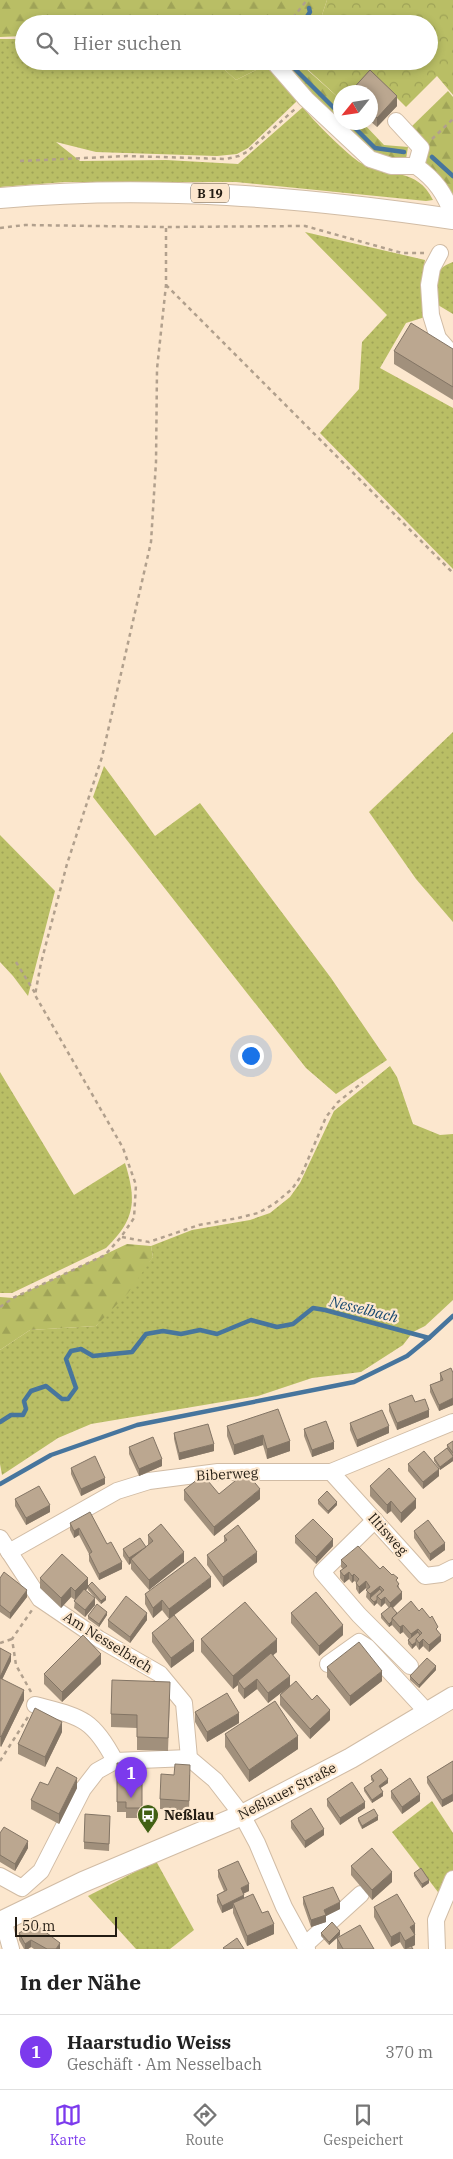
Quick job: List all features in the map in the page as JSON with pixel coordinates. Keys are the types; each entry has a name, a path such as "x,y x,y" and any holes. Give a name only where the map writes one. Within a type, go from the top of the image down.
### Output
{"main road":[{"name":"B 19","path":"0,198 100,191 210,193 266,197 453,217"},
{"name":"Neßlauer Straße","path":"2,1921 83,1882 242,1815 351,1758 453,1697"}],"street":[{"path":"282,70 306,99 370,159 391,166 416,166 436,182 453,217"},
{"path":"396,121 421,148 416,166"},
{"path":"440,253 432,268 429,286 430,315 438,338 453,356"},
{"name":"Biberweg","path":"8,1552 117,1491 149,1481 218,1472 331,1472 453,1422"},
{"name":"Iltisweg","path":"331,1472 425,1576 441,1574 453,1568"},
{"path":"375,1520 322,1572 359,1615 410,1666"},
{"name":"Am Nesselbach","path":"0,1538 40,1599 99,1640 160,1674 184,1703 189,1758"},
{"path":"328,1664 359,1642 367,1647 428,1713"},
{"path":"35,1705 67,1714 86,1722 103,1738 115,1761"},
{"path":"0,1876 22,1888 41,1871 83,1789 97,1770 115,1761 189,1758 215,1780 242,1815 257,1842 284,1907 306,1947 361,1894"},
{"path":"437,1949 436,1920 453,1879"},
{"name":"Neßlauer Straße","path":"2,1921 11,1949"}],"path":[{"path":"295,15 307,0"},
{"path":"20,161 127,156 226,158 239,156 247,152 306,99"},
{"path":"421,148 453,119"},
{"path":"0,228 25,225 306,226 402,253 440,253"},
{"path":"35,994 41,963 67,864 102,757 151,542 156,462 157,369 166,285 166,227"},
{"path":"166,285 453,573"},
{"path":"0,1307 13,1298 105,1254 121,1237 134,1218 136,1185 123,1148 16,962"},
{"path":"121,1237 150,1242 199,1225 258,1213 274,1204 292,1189 301,1176 326,1117 338,1102 363,1082"},
{"path":"0,1643 12,1639 40,1599"},
{"path":"0,1762 35,1705 34,1697 16,1665 12,1639"}],"green space":[{"path":"0,0 327,0 322,15 15,15 15,36 0,37"},
{"path":"327,0 453,0 453,95 437,76 406,107 373,74 362,85 333,85 333,93 308,70 438,70 438,15 322,15"},
{"path":"0,39 15,39 15,70 225,70 236,80 256,70 271,70 296,95 296,102 248,148 237,154 217,156 96,152 56,142 80,161 166,160 238,164 303,107 356,160 372,168 402,175 419,182 433,200 426,201 236,182 65,182 0,187"},
{"path":"225,70 256,70 236,80"},
{"path":"284,70 307,70 333,93 333,115 288,71"},
{"path":"448,91 453,97 453,208 428,171 409,129"},
{"path":"348,130 370,130 384,145 408,147 406,159 386,159 362,144"},
{"path":"305,232 425,260 421,286 425,317 406,323 380,368 453,408 453,569 320,433 359,389 362,342 387,315"},
{"path":"453,262 453,314 433,302 434,283 438,273 446,265"},
{"path":"453,732 453,922 416,879 369,812"},
{"path":"104,766 155,836 200,803 331,978 387,1060 336,1094 306,1068 93,797"},
{"path":"0,835 55,891 28,996 0,962"},
{"path":"390,1066 397,1077 413,1124 440,1135 453,1134 453,1300 425,1326 413,1332 403,1345 361,1372 312,1378 258,1396 91,1424 58,1438 2,1475 0,1464 0,1350 30,1330 96,1326 153,1257 151,1246 192,1230 250,1220 270,1213 290,1197 300,1183 334,1111"},
{"path":"0,1072 74,1195 125,1163 132,1199 128,1219 116,1238 106,1248 12,1293 0,1293"},
{"path":"127,1244 151,1246 153,1257 128,1293 96,1326 30,1330 0,1350 0,1297 13,1298"},
{"path":"432,1801 453,1833 453,1875 441,1896 392,1832"},
{"path":"156,1861 194,1930 170,1949 136,1949 88,1896"}],"building":[{"path":"370,70 397,96 378,117 378,85 356,85"},
{"path":"411,323 453,349 453,387 394,351"},
{"path":"451,1368 453,1373 453,1398 439,1405 430,1385 443,1380 440,1373"},
{"path":"412,1395 415,1402 425,1399 429,1410 397,1423 389,1404"},
{"path":"278,1409 290,1441 267,1449 263,1435 234,1445 227,1426"},
{"path":"382,1410 389,1426 357,1440 350,1423"},
{"path":"326,1421 334,1442 312,1450 304,1429"},
{"path":"208,1424 214,1444 179,1453 174,1433"},
{"path":"153,1437 162,1459 139,1469 129,1447"},
{"path":"453,1441 453,1453 447,1445"},
{"path":"447,1448 453,1457 440,1467 434,1458"},
{"path":"424,1451 439,1469 423,1482 408,1464"},
{"path":"95,1456 105,1478 81,1489 71,1468"},
{"path":"389,1468 416,1499 401,1513 391,1501 387,1505 370,1486"},
{"path":"246,1472 260,1489 214,1527 184,1490 203,1475 219,1494"},
{"path":"39,1486 50,1505 26,1518 15,1499"},
{"path":"327,1491 337,1502 328,1511 318,1500"},
{"path":"90,1512 107,1544 111,1542 122,1562 99,1574 89,1554 92,1552 79,1528 74,1531 70,1523"},
{"path":"313,1519 333,1539 316,1557 295,1536"},
{"path":"428,1520 445,1543 430,1554 414,1531"},
{"path":"161,1524 184,1552 149,1580 131,1559 153,1541 148,1535"},
{"path":"238,1525 257,1552 223,1577 207,1555 227,1540 224,1536"},
{"path":"140,1538 146,1547 129,1558 123,1549"},
{"path":"358,1546 380,1569 383,1566 398,1578 396,1580 399,1584 397,1586 402,1592 390,1603 385,1597 381,1600 377,1596 384,1590 380,1586 370,1594 366,1590 370,1587 366,1581 359,1587 356,1583 359,1579 354,1574 352,1576 349,1572 344,1576 340,1571 347,1566 341,1560"},
{"path":"62,1554 88,1578 75,1591 71,1587 61,1598 40,1578"},
{"path":"195,1557 211,1577 169,1609 162,1600 153,1608 145,1594"},
{"path":"4,1572 27,1590 10,1613 0,1605 0,1578"},
{"path":"92,1582 106,1597 101,1601 88,1586"},
{"path":"84,1589 95,1598 85,1610 74,1601"},
{"path":"380,1589 382,1592 374,1602 370,1598"},
{"path":"316,1592 343,1625 319,1646 291,1613"},
{"path":"126,1596 147,1613 130,1637 108,1620"},
{"path":"411,1601 419,1611 422,1608 430,1618 432,1616 438,1627 436,1629 441,1635 429,1645 423,1639 419,1643 416,1639 422,1633 418,1629 411,1634 403,1625 400,1627 392,1618"},
{"path":"245,1602 277,1639 233,1676 201,1639"},
{"path":"97,1604 107,1612 99,1624 88,1616"},
{"path":"391,1606 397,1613 389,1624 381,1614"},
{"path":"174,1615 194,1641 171,1658 152,1633"},
{"path":"418,1632 420,1635 412,1645 408,1640"},
{"path":"83,1635 101,1654 62,1692 44,1674"},
{"path":"359,1642 382,1671 350,1696 327,1667"},
{"path":"0,1648 11,1654 0,1677"},
{"path":"271,1653 290,1676 268,1693 257,1679 244,1689 238,1681"},
{"path":"427,1658 436,1666 419,1685 410,1676"},
{"path":"0,1678 24,1690 1,1737 0,1736"},
{"path":"112,1680 170,1682 168,1738 137,1737 137,1715 111,1714"},
{"path":"296,1681 312,1700 317,1695 330,1710 310,1729 280,1695"},
{"path":"227,1693 239,1713 207,1732 195,1712"},
{"path":"275,1701 298,1736 249,1770 225,1734"},
{"path":"35,1708 62,1722 45,1757 18,1744"},
{"path":"453,1761 453,1794 442,1800 427,1777"},
{"path":"117,1763 132,1763 132,1780 142,1780 142,1808 126,1808 126,1802 117,1802"},
{"path":"175,1764 190,1765 189,1801 160,1799 161,1774 174,1775"},
{"path":"57,1767 77,1778 59,1814 31,1800 40,1782 48,1785"},
{"path":"381,1769 388,1779 379,1786 383,1792 372,1800 364,1788 374,1781 371,1776"},
{"path":"410,1778 420,1794 402,1807 391,1791"},
{"path":"352,1782 365,1802 340,1818 327,1799"},
{"path":"311,1808 324,1829 305,1841 291,1821"},
{"path":"374,1809 378,1816 362,1826 358,1818"},
{"path":"85,1814 110,1816 109,1844 84,1842"},
{"path":"4,1827 28,1841 15,1864 0,1855 0,1833"},
{"path":"372,1848 392,1872 372,1890 351,1866"},
{"path":"238,1861 249,1884 241,1888 244,1895 222,1906 217,1895 227,1890 218,1870"},
{"path":"421,1868 429,1880 422,1884 414,1873"},
{"path":"333,1887 340,1902 324,1910 326,1915 311,1920 303,1897"},
{"path":"253,1894 262,1913 268,1911 274,1924 247,1936 233,1903"},
{"path":"397,1894 415,1924 410,1927 415,1935 405,1941 400,1932 391,1937 374,1907"},
{"path":"332,1922 340,1931 329,1942 321,1933"},
{"path":"35,1924 60,1943 56,1949 47,1949 31,1940 25,1944 19,1933"},
{"path":"360,1925 374,1949 343,1949 337,1938"},
{"path":"237,1938 244,1949 223,1948"}],"waterway":[{"path":"308,15 310,12 309,8"},
{"path":"296,70 333,107"},
{"path":"357,130 375,148 404,152"},
{"path":"432,157 453,176"},
{"name":"Nesselbach","path":"0,1422 11,1415 23,1415 26,1409 24,1401 31,1391 46,1386 62,1399 68,1399 76,1388 66,1359 71,1351 81,1349 93,1356 132,1352 146,1334 163,1331 181,1334 200,1330 217,1334 251,1320 277,1327 293,1324 313,1308 429,1338 453,1316"},
{"path":"0,1484 51,1455 137,1425 354,1382 407,1356 429,1338"}],"place":[{"name":"Haarstudio Weiss","path":"131,1798"},
{"name":"Neßlau","path":"148,1834"}]}
